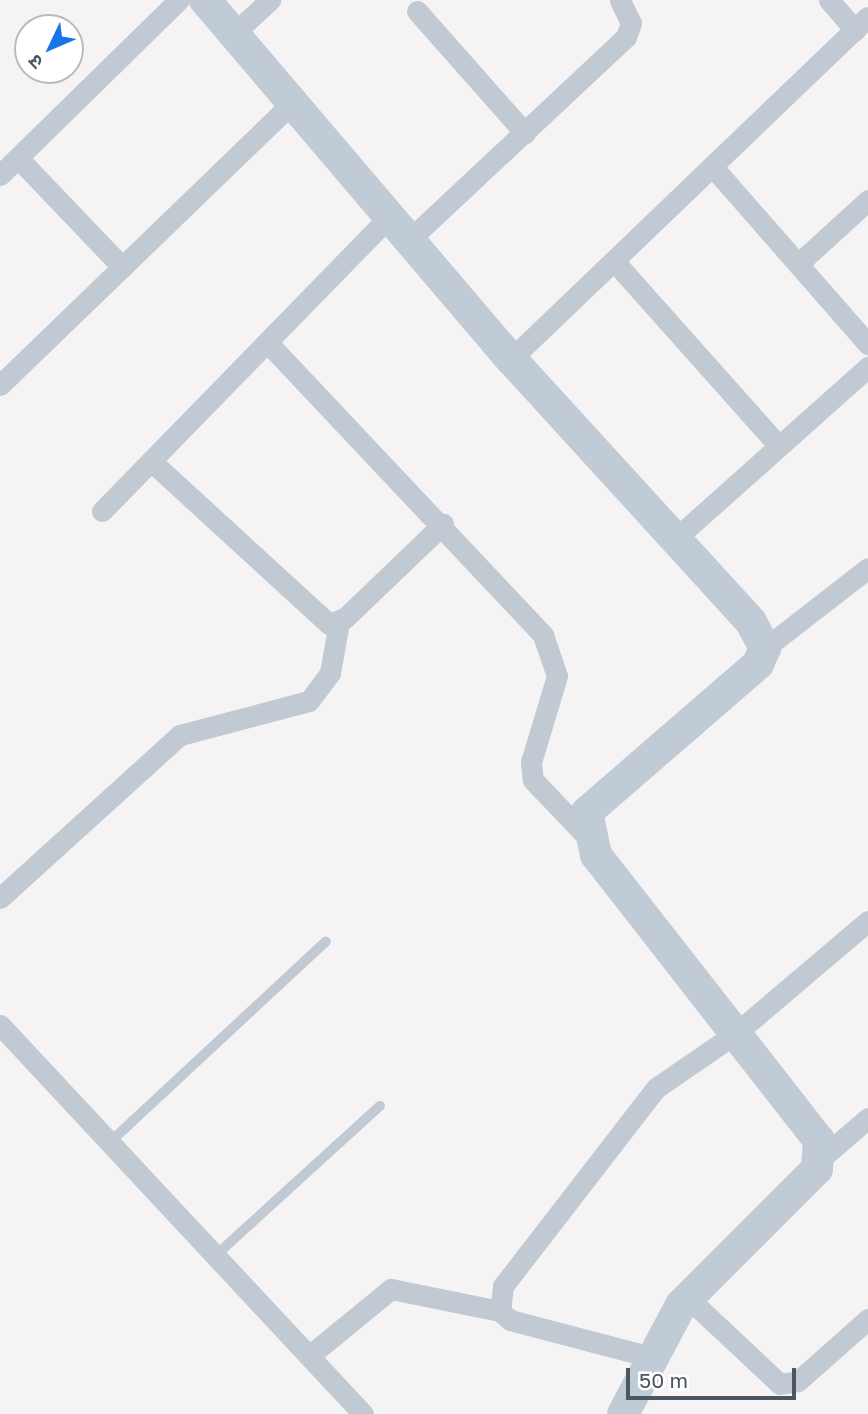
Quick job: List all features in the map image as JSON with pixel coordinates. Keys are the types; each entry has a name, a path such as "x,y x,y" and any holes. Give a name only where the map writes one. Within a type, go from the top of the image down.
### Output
{"street":[{"path":"0,175 179,0"},
{"path":"205,0 232,35 511,359 751,622 765,648"},
{"path":"232,35 270,0"},
{"path":"102,512 267,342 399,229 525,133 626,37 631,23 620,0"},
{"path":"511,359 862,23 829,0"},
{"path":"417,11 525,133"},
{"path":"0,385 291,104"},
{"path":"18,158 122,267"},
{"path":"712,166 868,344"},
{"path":"798,264 868,200"},
{"path":"614,261 779,446"},
{"path":"267,342 443,524 543,635 557,676 531,762 533,780 594,844 819,1140 817,1169 688,1298 651,1357 623,1414"},
{"path":"675,539 868,367"},
{"path":"151,461 319,620 339,622"},
{"path":"0,898 180,735 309,701 330,673 339,622 443,524"},
{"path":"594,844 587,812 758,664 765,648 868,568"},
{"path":"500,1311 503,1286 642,1102 736,1033 868,921"},
{"path":"0,1026 363,1414"},
{"path":"818,1161 868,1118"},
{"path":"309,1356 391,1289 500,1311 510,1320 651,1357"},
{"path":"688,1298 780,1384 798,1381 868,1319"}],"lane":[{"path":"109,1143 327,941"},
{"path":"215,1256 380,1106"}]}
